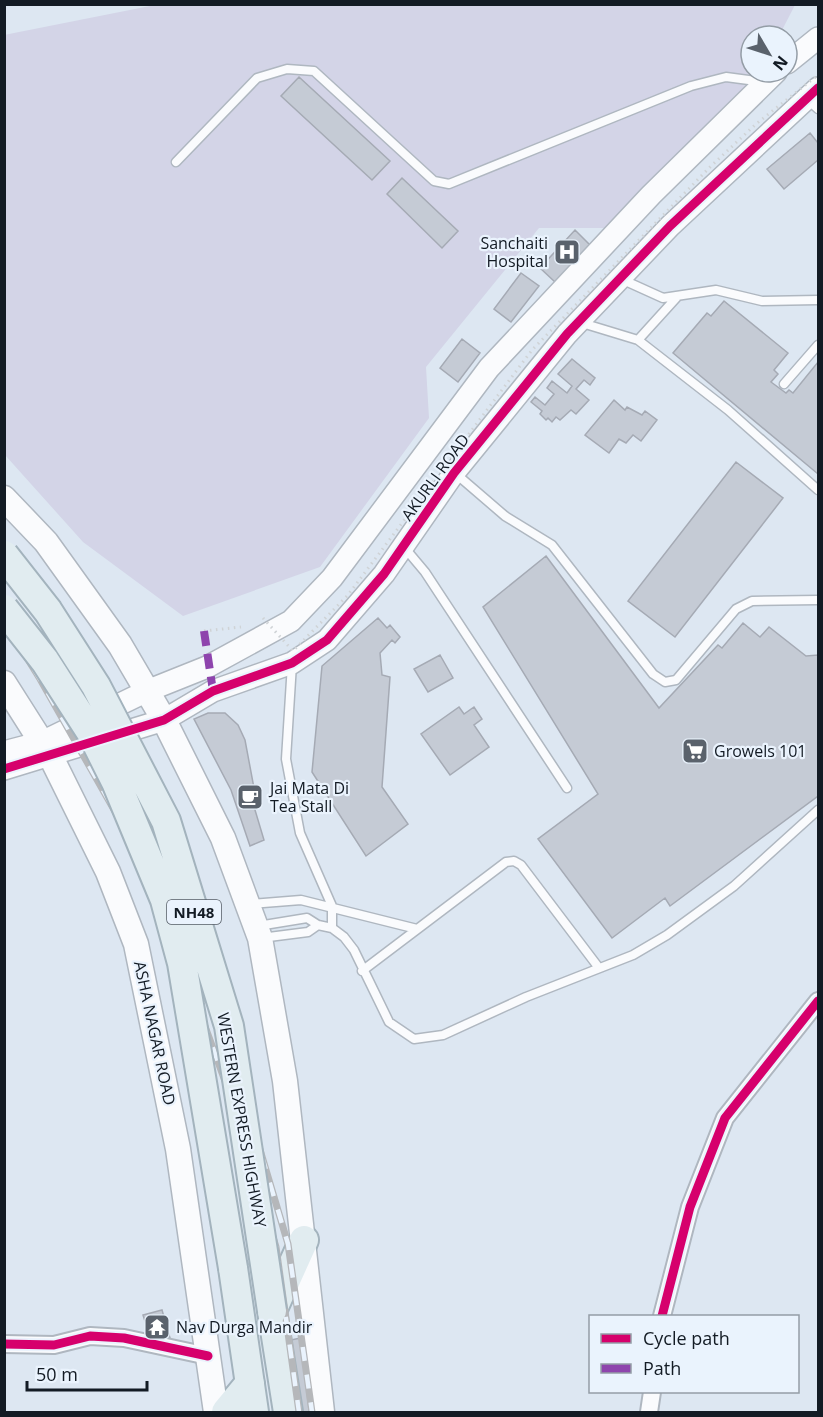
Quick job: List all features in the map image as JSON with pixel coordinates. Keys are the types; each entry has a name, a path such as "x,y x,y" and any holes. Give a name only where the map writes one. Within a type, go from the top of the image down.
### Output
{"highway":[{"name":"WESTERN EXPRESS HIGHWAY","path":"4,555 48,611 96,686 166,821 229,1026 288,1413"},
{"name":"WESTERN EXPRESS HIGHWAY","path":"4,609 45,661 92,734 116,782 165,900 182,963 254,1413"},
{"path":"272,1311 304,1240"},
{"path":"226,1413 250,1383"}],"main road":[{"path":"4,498 46,542 120,645 164,720 223,838 254,923 285,1081 322,1413"},
{"name":"ASHA NAGAR ROAD","path":"4,683 47,749 108,872 136,944 178,1149 216,1413"}],"street":[{"path":"799,54 819,38"},
{"name":"AKURLI ROAD","path":"4,769 47,749 147,692 207,667 291,621 332,578 489,368 651,195 763,84"},
{"name":"AKURLI ROAD","path":"4,752 47,749 164,720 213,691 292,663 327,640 384,574 454,473 578,322 670,226 815,99"},
{"path":"663,1315 690,1207 725,1118 819,1001"},
{"path":"4,1344 54,1345 90,1336 124,1338 208,1356"},
{"path":"649,1413 652,1393"}],"lane":[{"path":"176,162 257,78 287,69 314,71 434,181 449,184 692,86 726,77 739,77"},
{"path":"620,279 663,298 716,291 762,301 819,300"},
{"path":"638,340 677,297"},
{"path":"578,322 638,340 729,410 819,490"},
{"path":"784,384 819,345"},
{"path":"454,473 505,516 552,545 653,674 665,682 676,680 736,609 752,601 819,600"},
{"path":"404,546 425,572 567,788"},
{"path":"292,663 286,759 300,833 332,906 332,928"},
{"path":"254,923 307,918 318,925 332,928 344,937 354,950 362,971 389,1022 414,1039 442,1035 526,997 633,955 667,935 734,885 819,810"},
{"path":"362,971 507,862 514,861 521,864 599,968"},
{"path":"254,923 301,900 417,929"},
{"path":"254,923 308,932 318,925"}],"path":[{"path":"262,618 293,651 348,595 532,350 709,168 756,124 819,75"},
{"path":"204,631 241,627"}],"shaded area":[{"path":"160,4 795,5 785,24 739,24 739,84 749,84 613,228 539,228 426,367 429,418 320,567 183,616 83,542 5,455 4,35"}],"building":[{"path":"299,77 390,161 372,180 281,96"},
{"path":"810,133 818,143 818,160 784,189 767,169"},
{"path":"402,178 458,231 442,248 387,194"},
{"path":"575,230 590,245 555,282 540,268"},
{"path":"521,273 539,286 511,322 494,309"},
{"path":"724,301 788,353 774,370 778,374 771,382 786,393 789,390 793,393 818,362 818,474 673,353 707,313 711,316"},
{"path":"462,339 480,353 458,382 440,368"},
{"path":"572,359 595,378 590,385 584,380 576,389 589,400 576,414 571,410 560,420 556,417 552,422 548,418 546,420 540,414 542,411 531,402 535,397 545,405 554,394 547,388 552,381 567,393 572,386 558,374"},
{"path":"614,400 625,410 627,407 642,415 645,411 657,420 641,441 633,435 626,443 619,439 609,453 585,435"},
{"path":"736,462 783,498 675,637 628,601"},
{"name":"Growels 101","path":"546,556 659,708 718,645 722,648 743,623 760,637 769,627 806,656 818,655 818,796 670,906 665,898 612,938 538,839 598,794 483,607"},
{"path":"378,618 387,628 390,625 400,637 395,643 392,640 380,653 382,675 390,677 382,787 408,824 366,856 312,772 322,666"},
{"path":"440,655 453,678 428,692 414,669"},
{"path":"459,707 464,714 474,707 482,719 474,725 489,747 450,775 421,734"},
{"path":"208,713 225,713 238,725 245,740 254,788 249,790 264,840 250,846 231,790 194,719"},
{"name":"Nav Durga Mandir","path":"162,1310 170,1338 152,1343 143,1315"},
{"path":"320,1334 331,1412 291,1412 281,1342"}],"railway":[{"path":"4,599 51,672 127,809 185,938 244,1096 288,1244 312,1412"},
{"path":"4,621 40,679 117,815 174,942 232,1100 276,1247 299,1412"}],"marked path":[{"path":"204,631 213,691"}],"cycle path":[{"path":"4,769 164,720 213,691 292,663 327,640 384,574 454,473 567,334 670,226 818,88"},
{"path":"662,1315 690,1207 725,1118 818,1001"},
{"path":"4,1344 54,1345 90,1336 124,1338 208,1356"}],"place":[{"name":"Sanchaiti Hospital","path":"567,252"},
{"name":"Growels 101","path":"695,751"},
{"name":"Jai Mata Di Tea Stall","path":"250,797"},
{"name":"Nav Durga Mandir","path":"157,1327"}]}
